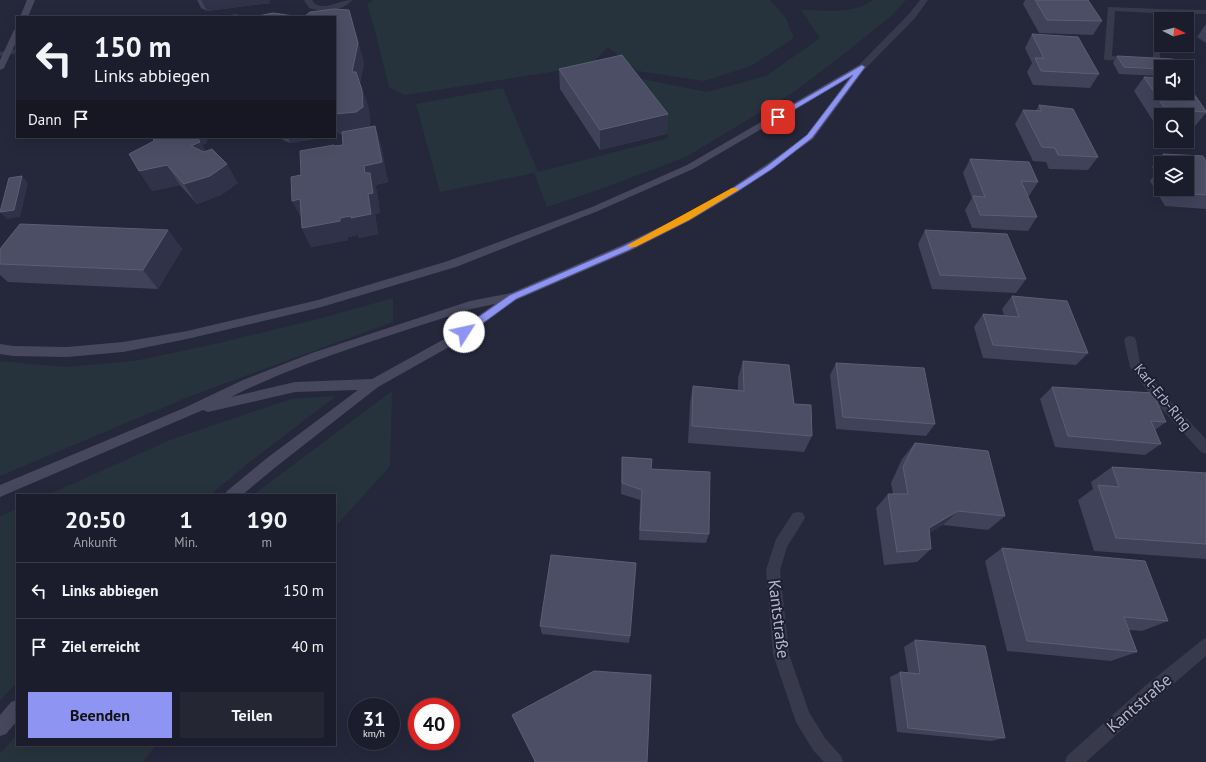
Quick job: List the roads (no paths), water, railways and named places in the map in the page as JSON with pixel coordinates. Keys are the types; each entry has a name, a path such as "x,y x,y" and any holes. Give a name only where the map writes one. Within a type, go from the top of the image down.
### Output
{"street":[{"path":"24,16 31,0"},
{"path":"308,0 312,6 327,8 339,6 348,0"},
{"path":"233,494 272,462 374,384 452,340 513,297 626,248 686,218 770,167 810,137 862,67 912,16 924,0"},
{"path":"1157,11 1157,61 1108,58 1112,9 1206,12"},
{"path":"0,68 4,53 16,34"},
{"path":"4,53 16,51"},
{"path":"0,348 13,351 67,352 123,347 188,335 318,304 452,264 596,209 690,167 862,67"},
{"path":"0,491 188,412 247,383 316,356 470,305 513,297"},
{"name":"Karl-Erb-Ring","path":"1130,340 1134,364 1162,400 1206,448"},
{"path":"188,412 295,387 374,384"},
{"name":"Kantstraße","path":"798,518 781,544 773,570 781,654 802,716 819,744 835,762"},
{"name":"Kantstraße","path":"1073,762 1151,692 1206,646"},
{"path":"0,728 16,709"}]}
